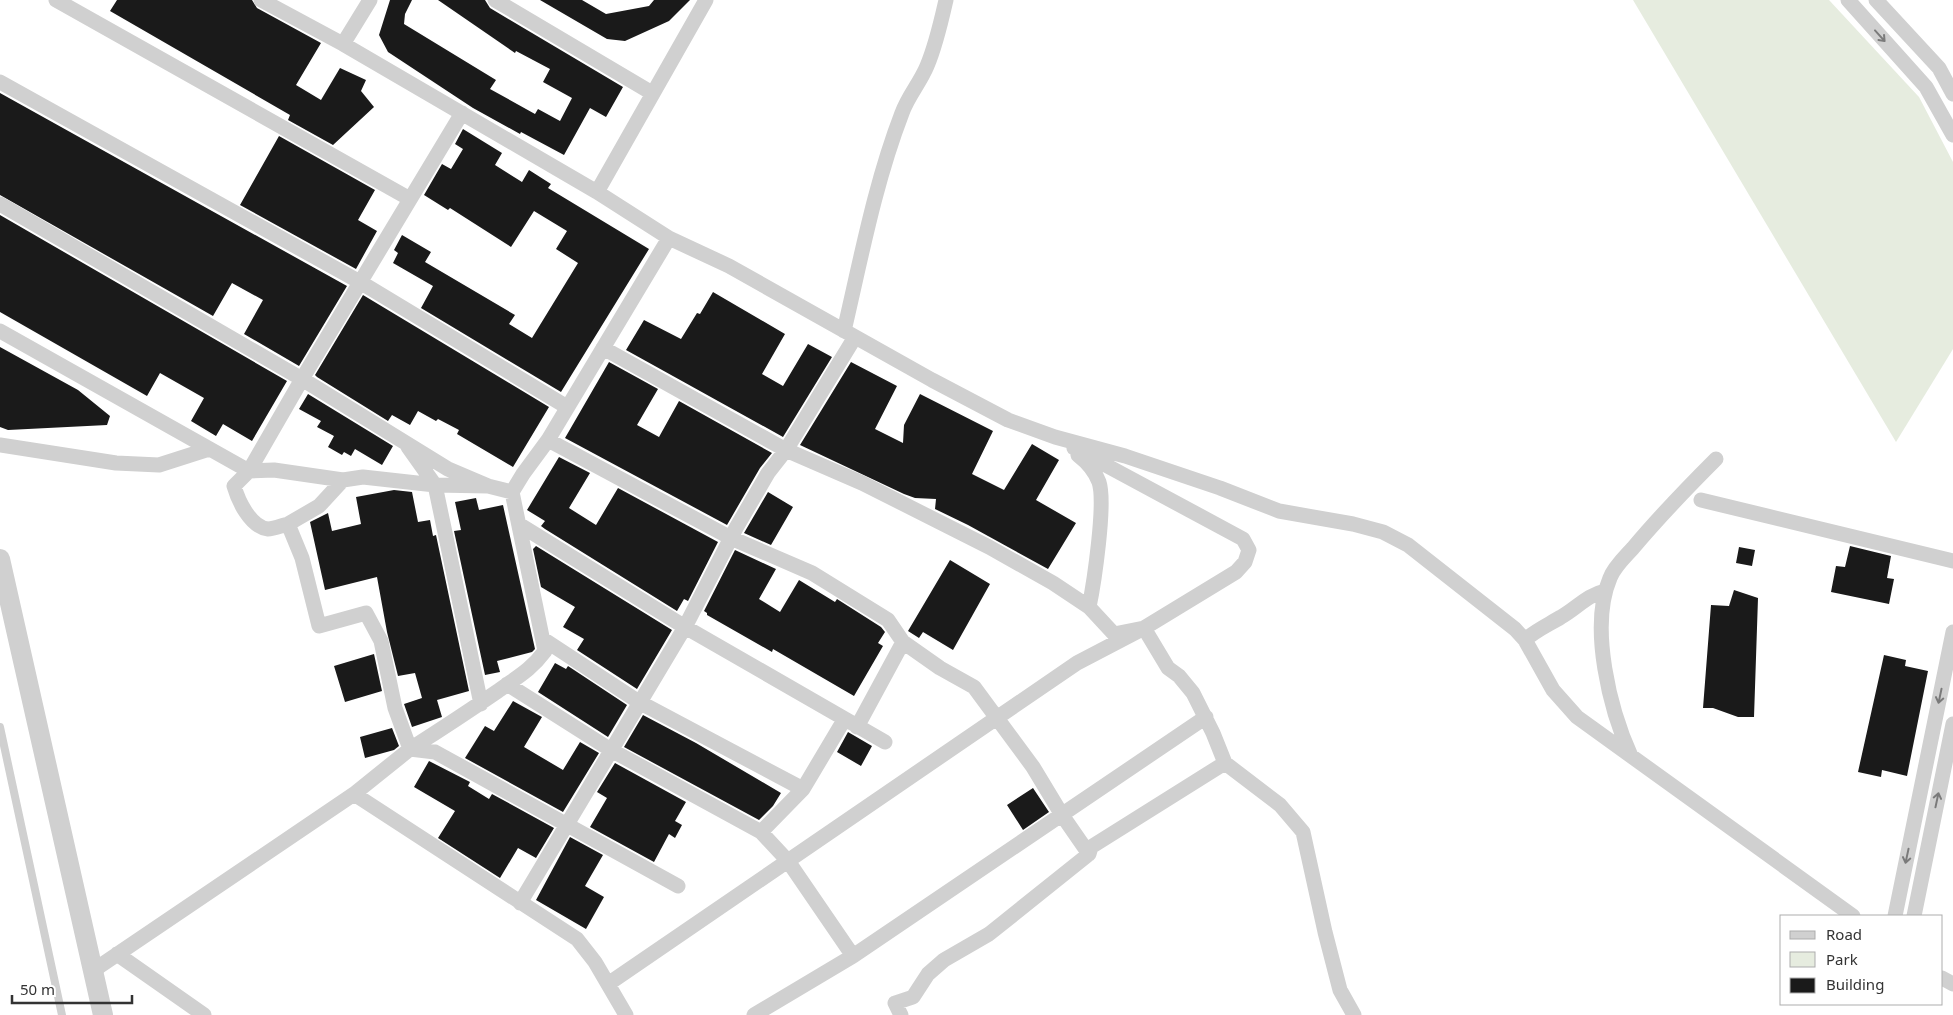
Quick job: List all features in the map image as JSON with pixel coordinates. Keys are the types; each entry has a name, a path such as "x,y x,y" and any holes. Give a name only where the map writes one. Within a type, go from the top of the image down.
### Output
{"street":[{"path":"56,0 410,199"},
{"path":"261,0 462,113 597,192 669,238 729,266 1008,420 1055,437 1125,456 1220,488 1279,511 1353,524 1383,532 1408,545 1444,571 1515,629 1525,640 1553,690 1577,717 1632,759 1852,915"},
{"path":"342,44 370,0"},
{"path":"495,0 652,93"},
{"path":"597,192 706,0"},
{"path":"520,902 685,627 731,538 768,473 786,450 850,334 874,202 902,113 927,67 939,32 946,0"},
{"path":"1848,0 1926,87 1953,135"},
{"path":"1876,0 1939,68 1953,94"},
{"path":"0,82 360,282 567,407"},
{"path":"343,480 318,506 288,524 268,529 254,522 237,497 234,486 249,472 302,379 462,113"},
{"path":"0,204 302,379 448,469 488,486 512,492"},
{"path":"94,970 354,794 410,749 481,704 506,684 519,679 536,664 545,651 512,492 548,440 669,238"},
{"path":"0,331 249,472 274,470 343,480 363,477 435,485 488,486"},
{"path":"603,348 786,450 862,483 990,547 1089,606 1114,634 1144,628"},
{"path":"1055,437 1084,459 1092,468 1100,483 1101,502 1095,573 1089,606"},
{"path":"608,984 1077,663 1144,628 1236,572 1245,562 1249,550 1243,539 1055,437"},
{"path":"548,440 731,538 812,573 888,620 903,642 940,668 974,687 1033,767 1062,815 1089,854"},
{"path":"405,441 435,485 481,704"},
{"path":"0,445 116,463 159,465 209,449"},
{"path":"1632,759 1620,733 1609,695 1601,631 1605,592 1610,576 1642,537 1716,459"},
{"path":"1701,500 1953,561"},
{"path":"288,524 302,558 318,626 366,613 381,641 395,708 410,749"},
{"path":"520,525 685,627 885,742"},
{"path":"0,559 103,1015"},
{"path":"1525,640 1537,630 1563,616 1587,597 1605,592"},
{"path":"1144,628 1168,668 1179,676 1193,693 1206,717 1225,763 1280,805 1303,832 1324,932 1340,990 1354,1015"},
{"path":"1894,915 1953,632"},
{"path":"543,639 639,702 803,789"},
{"path":"857,727 903,642"},
{"path":"506,684 611,750 761,832 788,861 853,956"},
{"path":"754,1015 853,956 1206,717"},
{"path":"761,832 803,789 844,720"},
{"path":"1914,915 1953,724"},
{"path":"410,749 436,752 678,886"},
{"path":"901,1015 895,1003 913,996 933,969 944,960 989,934 1089,854 1091,847 1225,763"},
{"path":"354,794 577,939 608,984 626,1015"},
{"path":"117,954 204,1015"}],"lane":[{"path":"0,727 62,1015"}],"green space":[{"path":"1633,0 1829,0 1919,97 1953,162 1953,349 1896,442"}],"building":[{"path":"117,0 252,0 257,8 321,43 296,85 321,100 340,68 366,80 361,91 374,107 333,145 288,120 290,115 110,11"},
{"path":"390,0 412,0 405,14 404,24 496,80 490,89 535,114 538,109 560,121 572,98 543,82 550,69 516,51 515,53 438,0 485,0 490,8 623,87 606,117 590,108 564,155 521,132 520,134 473,108 388,52 379,35"},
{"path":"540,0 582,0 606,14 649,6 654,0 690,0 669,21 625,41 607,39"},
{"path":"0,93 347,286 299,366 244,334 263,300 232,283 213,316 0,195"},
{"path":"463,129 502,153 495,165 522,182 529,170 551,184 548,188 649,249 561,392 421,308 433,286 393,263 398,253 394,250 402,235 431,252 425,262 515,315 509,324 532,338 578,263 556,249 567,231 534,211 511,247 450,208 448,210 424,195 442,164 451,169 463,149 455,144"},
{"path":"279,136 375,190 358,220 377,231 356,269 240,205"},
{"path":"0,215 287,381 252,441 223,424 216,436 191,421 204,398 160,373 147,396 0,312"},
{"path":"713,292 785,334 762,374 783,386 808,344 832,357 783,437 626,350 644,320 681,339 697,313 700,314"},
{"path":"363,295 549,407 513,467 457,434 459,430 438,419 436,421 418,411 410,425 392,415 388,421 315,375"},
{"path":"0,347 78,390 110,416 107,425 8,430 0,427"},
{"path":"609,362 658,389 637,425 659,437 679,401 772,453 760,468 727,525 565,438"},
{"path":"851,362 897,386 875,429 903,443 904,425 920,394 993,431 972,474 1004,490 1032,444 1059,460 1036,500 1076,523 1048,569 935,509 936,499 915,498 904,494 800,445"},
{"path":"308,394 393,446 382,465 355,449 351,456 344,452 342,455 328,447 334,436 317,427 321,421 299,409"},
{"path":"559,457 590,473 569,508 596,525 618,488 718,542 688,601 684,599 677,611 545,529 541,526 545,521 527,510"},
{"path":"394,490 412,492 418,522 430,520 433,536 436,535 469,691 437,700 442,717 412,727 404,704 422,698 415,673 398,676 387,632 377,577 325,590 310,522 328,513 332,531 361,524 356,497"},
{"path":"768,492 793,507 771,545 744,533"},
{"path":"476,498 479,510 503,505 535,649 532,652 497,661 500,672 485,675 454,531 461,530 455,502"},
{"path":"536,546 672,630 637,689 577,650 584,639 563,627 575,607 541,587 533,549"},
{"path":"1850,546 1891,556 1887,578 1894,579 1889,604 1831,592 1836,566 1845,567"},
{"path":"1739,547 1755,550 1752,566 1736,563"},
{"path":"735,550 776,569 759,599 780,612 799,580 835,602 837,599 881,627 885,632 878,643 883,646 854,696 773,649 772,652 707,615 704,611"},
{"path":"950,560 990,584 953,650 923,632 919,638 908,631"},
{"path":"1734,590 1758,598 1754,717 1738,717 1713,708 1703,708 1711,605 1729,606"},
{"path":"374,654 382,691 345,702 334,666"},
{"path":"1884,655 1906,660 1905,666 1928,671 1907,776 1882,770 1881,777 1858,772"},
{"path":"555,663 566,669 568,666 627,705 608,737 538,692"},
{"path":"513,701 542,717 524,747 563,770 580,742 599,753 563,812 465,758 485,726 494,731"},
{"path":"643,715 696,743 781,793 773,806 759,820 624,747"},
{"path":"392,728 399,746 394,750 365,758 360,737"},
{"path":"848,732 872,746 861,766 837,752"},
{"path":"429,761 470,782 468,786 489,799 492,794 554,828 536,858 518,848 500,878 438,838 455,811 414,787"},
{"path":"615,763 686,802 675,821 682,825 675,838 669,834 654,862 590,827 607,798 597,792"},
{"path":"1033,788 1049,812 1023,830 1007,805"},
{"path":"570,837 603,855 585,886 604,897 586,929 536,900"}]}
